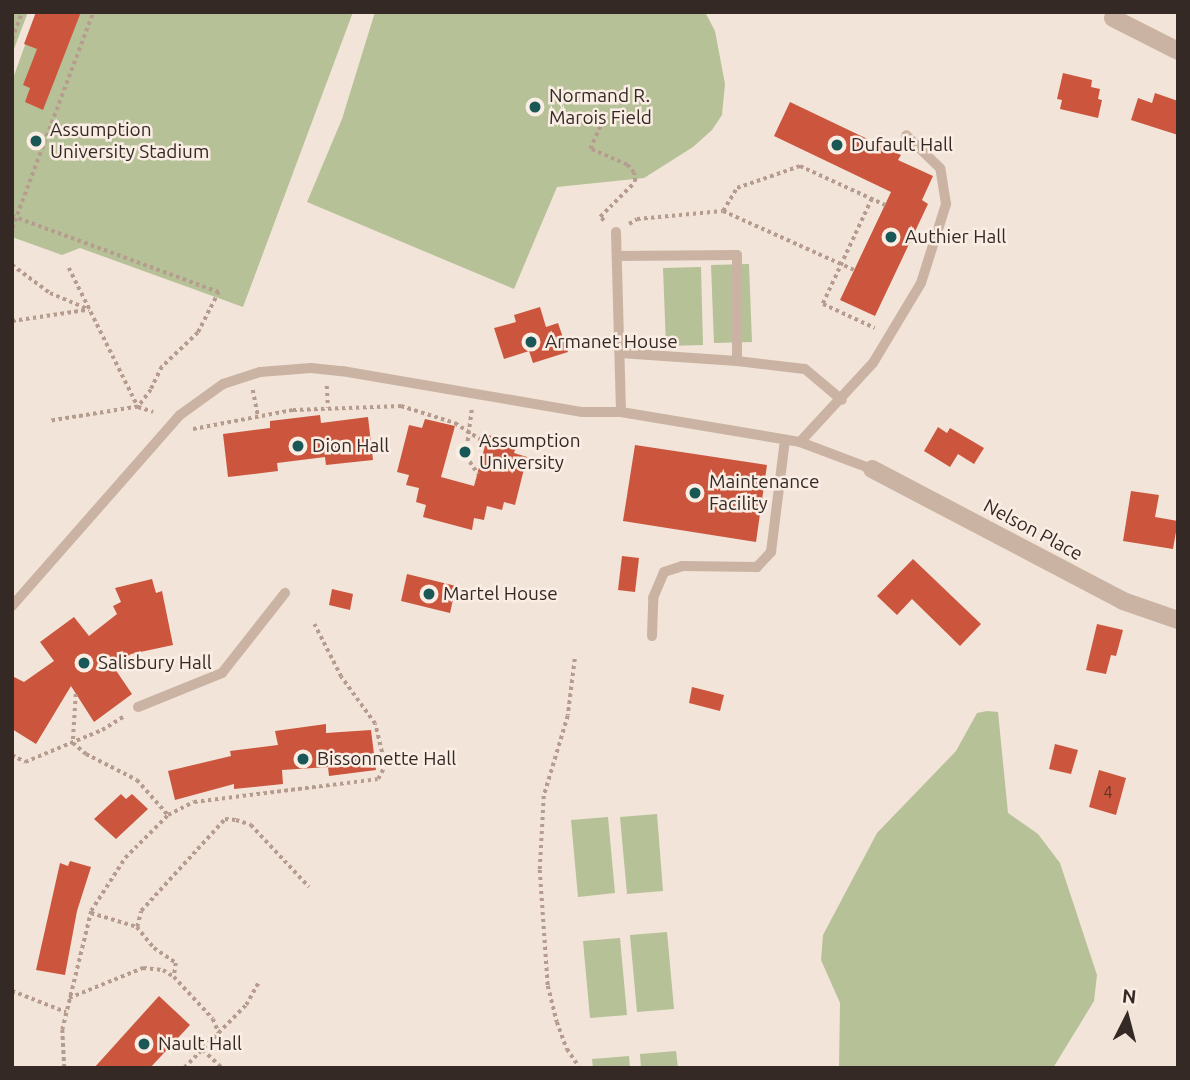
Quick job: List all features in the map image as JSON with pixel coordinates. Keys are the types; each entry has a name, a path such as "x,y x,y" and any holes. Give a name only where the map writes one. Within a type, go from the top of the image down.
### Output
{"street":[{"path":"1113,18 1178,51"},
{"name":"Nelson Place","path":"872,470 1123,601 1178,620"}],"lane":[{"path":"800,442 842,400 891,336 921,283 946,204 940,168 906,135"},
{"path":"616,232 621,412"},
{"path":"617,256 737,255 737,361"},
{"path":"620,353 737,361 805,369 842,400"},
{"path":"12,606 180,415 223,384 250,374 280,369 326,370 583,412 621,412 800,442 872,470"},
{"path":"652,636 653,598 664,572 682,566 757,567 771,552 785,440"},
{"path":"138,707 222,673 285,593"}],"path":[{"path":"12,39 22,12"},
{"path":"12,228 13,217 93,12"},
{"path":"606,113 590,149 627,165 634,173 635,182 600,218 616,232 636,219 723,211 854,270"},
{"path":"723,211 737,188 800,166 885,205"},
{"path":"873,199 823,304 891,336"},
{"path":"13,217 219,292 198,333 162,367 151,390 138,407"},
{"path":"12,265 50,293 90,310"},
{"path":"69,268 138,407"},
{"path":"12,321 90,310"},
{"path":"326,370 328,408"},
{"path":"250,374 258,416"},
{"path":"475,393 466,456 478,474"},
{"path":"193,429 258,416 328,408 401,406 455,424 486,443"},
{"path":"51,421 138,407 153,412"},
{"path":"64,1068 62,1056 66,1012 91,913 125,858 168,815 194,802 378,779 384,766 375,724 341,677 314,624"},
{"path":"575,659 568,716 544,796 540,870 548,986 567,1049 580,1068"},
{"path":"76,694 74,743 86,754 137,780 168,815"},
{"path":"12,755 25,762 102,730 138,707"},
{"path":"137,927 141,911 225,820 251,825 309,887"},
{"path":"91,913 137,927 154,947 176,963 174,977"},
{"path":"69,998 143,968 163,970 174,977 213,1019 219,1034"},
{"path":"184,1068 246,1005 258,983"},
{"path":"12,990 66,1012"},
{"path":"203,1050 222,1068"}],"green space":[{"path":"12,12 28,12 12,54"},
{"path":"37,12 353,12 243,307 80,248 62,255 12,237 12,81"},
{"name":"Normand R. Marois Field","path":"375,12 705,12 715,31 725,84 722,115 712,130 693,147 644,178 557,187 514,289 307,202 342,119"},
{"path":"749,264 752,342 714,343 711,265"},
{"path":"701,267 703,345 666,346 663,268"},
{"path":"998,712 1008,813 1038,834 1060,863 1097,975 1094,1001 1053,1068 839,1068 840,1003 821,960 823,935 877,833 956,751 977,713"},
{"path":"657,814 663,891 627,894 620,817"},
{"path":"608,817 615,893 578,897 571,820"},
{"path":"667,932 674,1009 637,1012 630,935"},
{"path":"620,938 627,1015 590,1018 583,941"},
{"path":"676,1051 678,1068 641,1068 640,1054"},
{"path":"629,1056 630,1068 593,1068 592,1059"}],"building":[{"path":"36,12 81,12 43,110 25,102 30,88 23,85 37,49 24,44"},
{"path":"1063,73 1092,80 1091,87 1100,89 1098,99 1102,100 1098,118 1060,109 1062,100 1057,99"},
{"path":"1155,93 1178,101 1178,135 1131,120 1138,98 1152,103"},
{"path":"790,102 901,155 898,160 933,176 922,200 928,204 875,316 840,300 891,192 774,136"},
{"name":"Armanet House","path":"540,307 546,327 558,323 568,352 533,363 529,351 504,359 494,328 516,322 514,315"},
{"name":"Dion Hall","path":"320,415 321,423 368,417 373,460 326,465 325,457 277,463 278,471 228,477 223,434 270,428 270,421"},
{"path":"425,419 455,426 441,477 474,486 488,435 517,443 514,453 527,457 515,505 504,502 502,510 487,506 484,520 474,518 472,530 423,517 426,505 416,502 419,488 406,485 409,475 397,472 409,425 422,428"},
{"path":"938,427 947,433 950,428 984,448 974,464 958,454 950,467 924,451"},
{"name":"Maintenance Facility","path":"635,445 767,465 756,542 623,521"},
{"path":"1131,491 1159,495 1155,517 1178,521 1173,549 1123,541"},
{"path":"622,556 639,558 635,592 618,590"},
{"path":"913,559 981,624 960,646 912,599 897,615 877,596"},
{"name":"Martel House","path":"407,574 456,586 450,613 401,601"},
{"name":"Salisbury Hall","path":"152,579 156,593 162,591 173,645 131,654 113,666 132,694 94,722 71,686 36,744 12,729 12,676 24,682 54,661 40,642 74,617 89,636 117,614 113,606 121,602 115,588"},
{"path":"332,589 353,594 350,610 329,605"},
{"path":"1097,624 1123,630 1116,656 1111,655 1106,674 1086,670"},
{"path":"692,687 724,695 720,711 689,703"},
{"name":"Bissonnette Hall","path":"326,724 326,733 371,730 376,770 329,776 328,767 282,770 283,784 234,789 234,784 175,800 168,771 231,756 230,751 278,745 275,731"},
{"path":"1055,744 1078,750 1071,774 1049,769"},
{"path":"1099,770 1126,778 1116,815 1089,807"},
{"path":"121,794 126,799 132,794 148,809 116,839 94,819"},
{"path":"70,861 91,867 77,911 65,975 36,970 60,863 68,866"},
{"name":"Nault Hall","path":"159,996 190,1025 150,1068 94,1068"}],"place":[{"name":"Normand R. Marois Field","path":"535,107"},
{"name":"Assumption University Stadium","path":"36,141"},
{"name":"Dufault Hall","path":"837,145"},
{"name":"Authier Hall","path":"891,237"},
{"name":"Armanet House","path":"531,342"},
{"name":"Dion Hall","path":"298,446"},
{"name":"Assumption University","path":"465,452"},
{"name":"Maintenance Facility","path":"695,493"},
{"name":"Martel House","path":"429,594"},
{"name":"Salisbury Hall","path":"84,663"},
{"name":"Bissonnette Hall","path":"303,759"},
{"name":"Nault Hall","path":"144,1044"}]}
